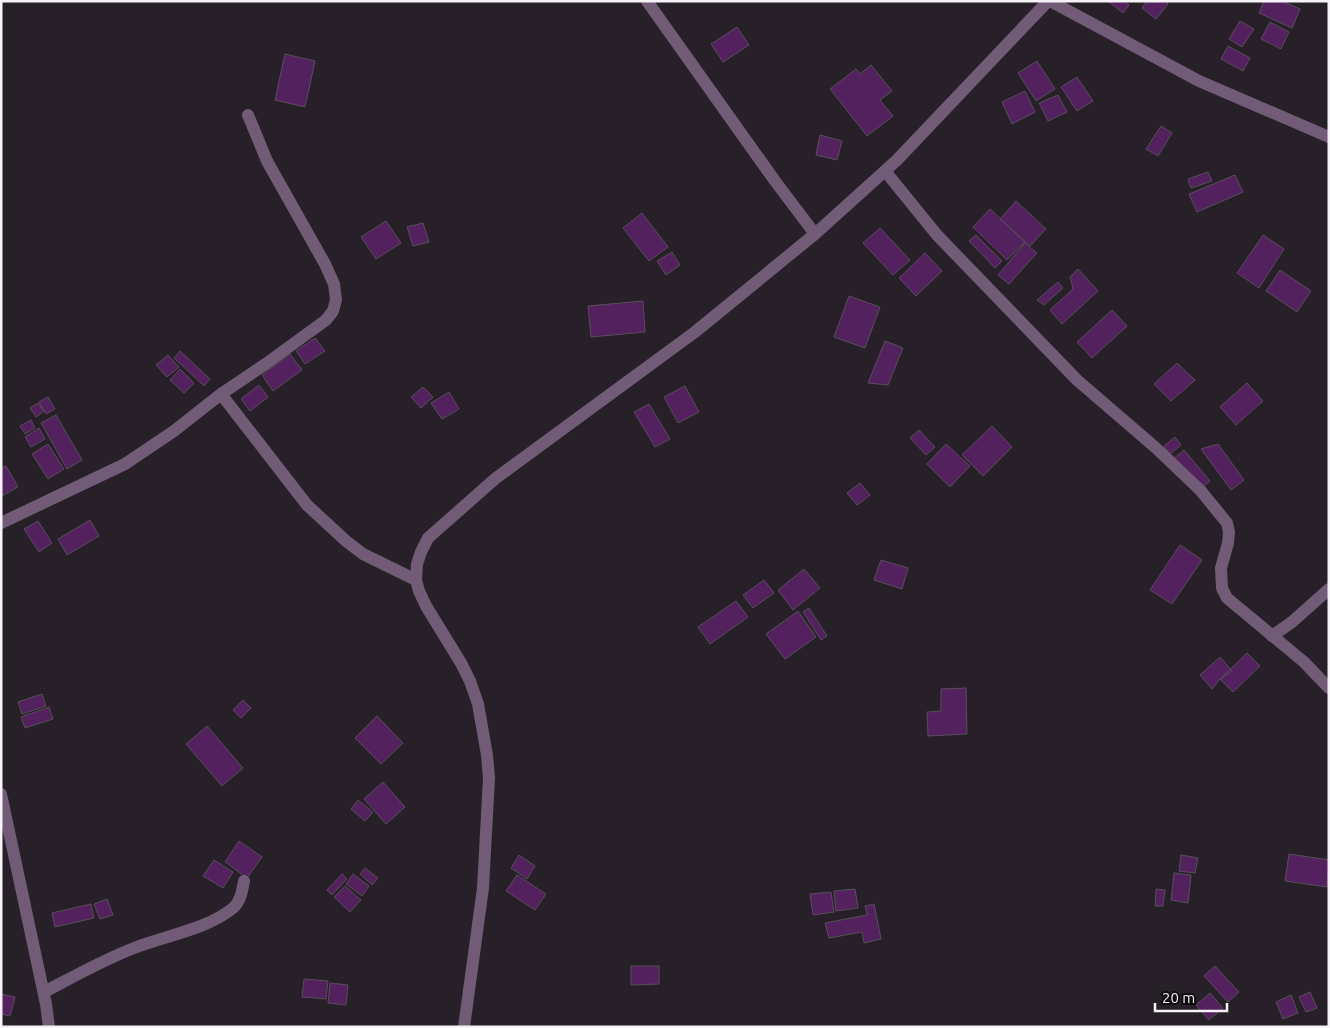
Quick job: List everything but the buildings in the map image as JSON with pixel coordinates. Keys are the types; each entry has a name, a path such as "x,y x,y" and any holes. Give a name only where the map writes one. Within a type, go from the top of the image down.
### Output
{"street":[{"path":"647,1 815,234"},
{"path":"464,1027 483,888 489,778 488,755 478,704 470,681 461,662 426,606 419,591 416,580 417,564 428,538 496,478 695,332 815,234 885,171 1049,1 1199,80 1329,137"},
{"path":"1,523 125,464 174,431 221,394 326,320 333,311 336,300 334,284 325,264 267,161 248,115"},
{"path":"885,171 937,235 1078,380 1202,491 1227,523 1229,532 1228,543 1220,568 1222,588 1227,598 1304,662 1329,688"},
{"path":"221,394 307,505 363,554 416,580"},
{"path":"1272,636 1292,622 1329,588"},
{"path":"1,794 44,992 49,1027"},
{"path":"44,992 131,949 217,920 238,902 242,896 244,881"}]}
